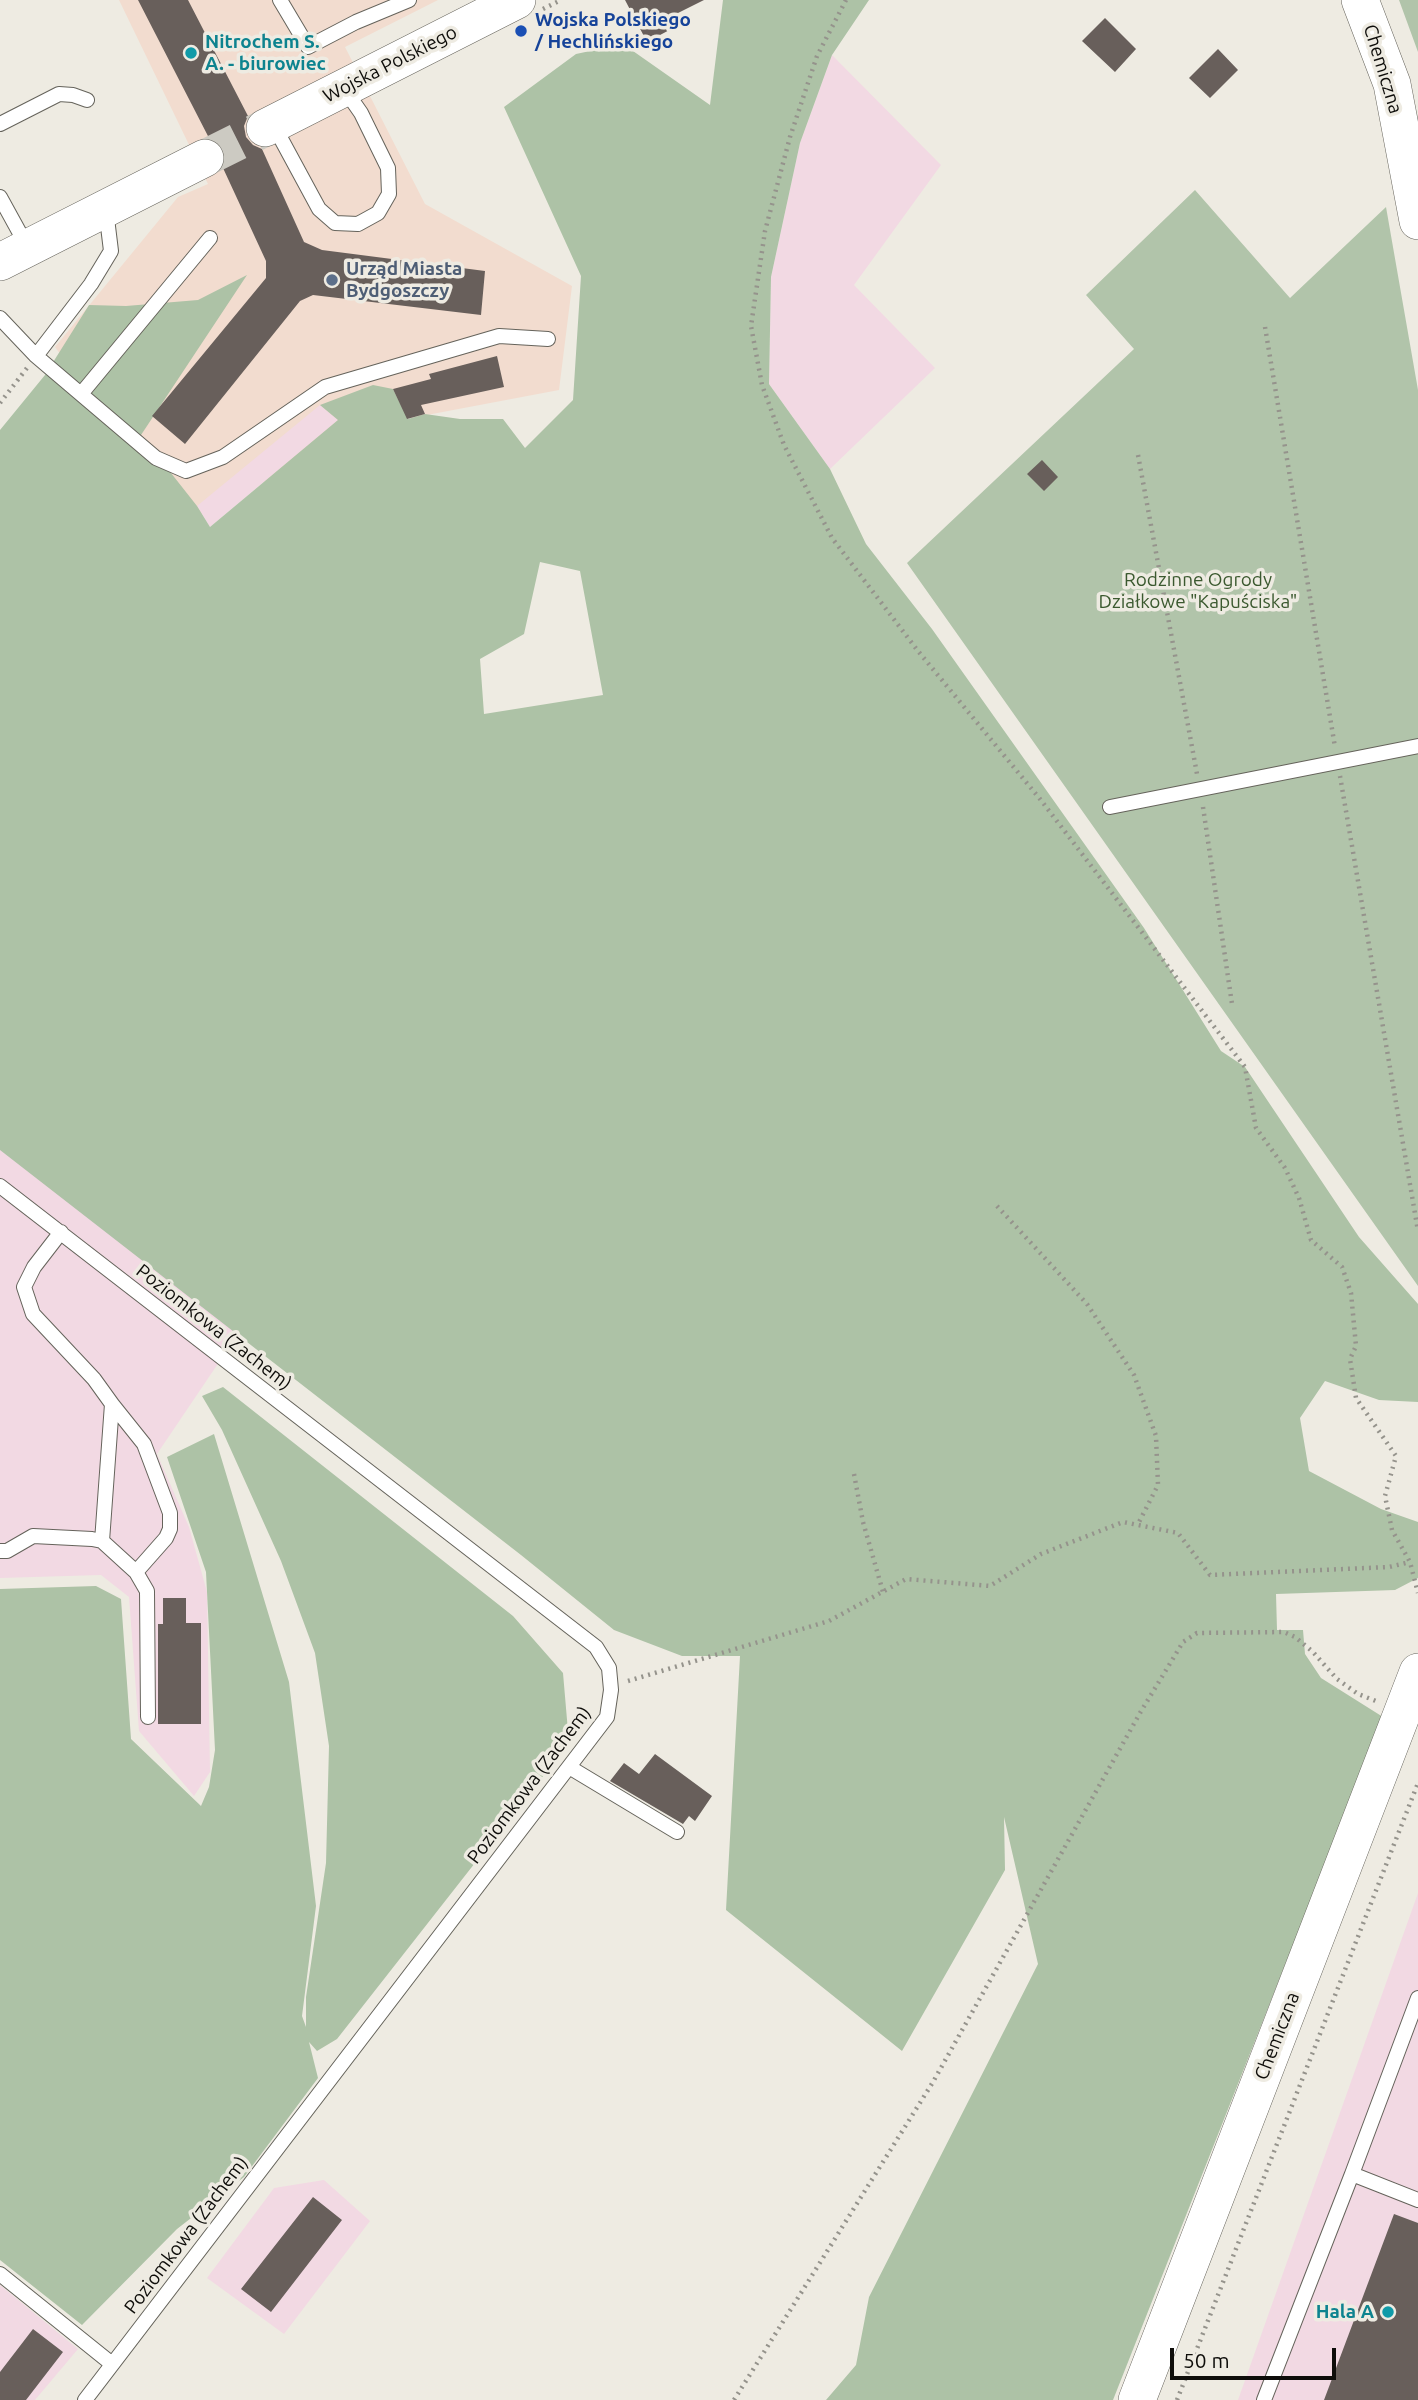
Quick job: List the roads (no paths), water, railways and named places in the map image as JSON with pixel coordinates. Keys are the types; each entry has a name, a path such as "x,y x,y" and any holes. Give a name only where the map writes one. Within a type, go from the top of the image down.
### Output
{"street":[{"name":"Wojska Polskiego","path":"269,126 516,0"},
{"name":"Chemiczna","path":"1360,0 1392,84 1418,221"},
{"path":"14,255 205,158"},
{"name":"Chemiczna","path":"1137,2400 1418,1672"}],"lane":[{"path":"280,0 309,47 356,22 409,0"},
{"path":"269,126 319,209 335,223 358,224 378,214 388,194 388,168 361,113 343,86"},
{"path":"0,124 60,94 87,100"},
{"path":"0,197 14,255"},
{"path":"36,356 91,284 111,251 106,208"},
{"path":"80,394 210,238"},
{"path":"0,318 36,356 156,458 186,471 223,457 325,387 499,336 548,339"},
{"path":"1110,807 1418,746"},
{"name":"Poziomkowa (Zachem)","path":"0,1186 596,1647 609,1668 611,1690 607,1717 85,2400"},
{"path":"61,1232 34,1267 24,1287 33,1314 94,1379 144,1444 170,1513 170,1529 166,1538 136,1572"},
{"path":"102,1541 112,1404"},
{"path":"0,1551 7,1551 33,1536 102,1541 136,1572 147,1591 148,1717"},
{"path":"569,1767 677,1832"},
{"path":"1264,2400 1418,1998"},
{"path":"1352,2174 1418,2200"},
{"path":"0,2274 112,2364"}],"tunnel":[{"path":"205,158 265,128"}],"place":[{"name":"Wojska Polskiego / Hechlińskiego","path":"521,31"},
{"name":"Nitrochem S. A. - biurowiec","path":"191,53"},
{"name":"Urząd Miasta Bydgoszczy","path":"332,280"},
{"name":"Hala A","path":"1388,2312"}],"park label":[{"name":"Rodzinne Ogrody Działkowe \"Kapuściska\"","path":"1198,591"}]}
